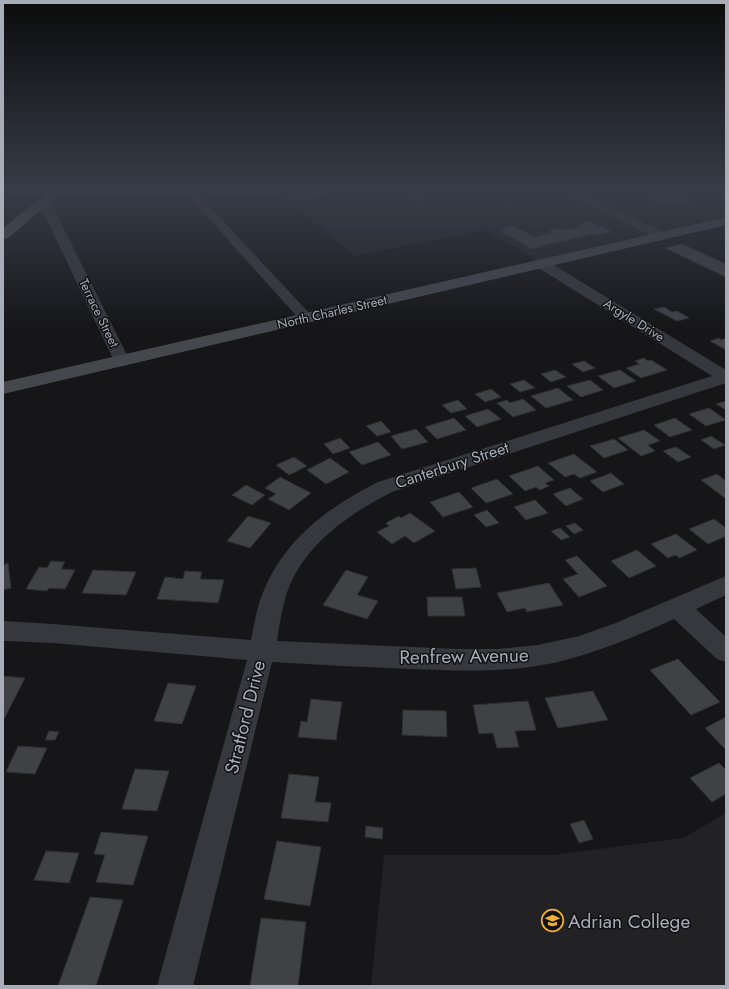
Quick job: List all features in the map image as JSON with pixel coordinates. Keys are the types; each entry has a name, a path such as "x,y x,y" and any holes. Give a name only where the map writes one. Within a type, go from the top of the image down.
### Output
{"street":[{"name":"Terrace Street","path":"62,237 122,361"},
{"path":"232,237 306,318"},
{"name":"North Charles Street","path":"3,388 657,237"},
{"name":"Argyle Drive","path":"542,264 726,377"},
{"name":"Canterbury Street","path":"262,651 273,598 291,562 302,546 322,526 367,496 418,476 726,377"},
{"name":"Renfrew Avenue","path":"262,651 430,660 475,660 520,657 556,652 586,644 677,607 726,585"},
{"path":"677,607 726,652"},
{"name":"Stratford Drive","path":"3,631 262,651 175,986"}],"shaded area":[{"path":"332,237 449,237 355,256"},
{"path":"497,237 635,237 536,260"},
{"name":"Adrian College","path":"726,813 726,986 371,986 384,855 553,855 683,838"}],"building":[{"path":"511,237 580,237 540,246 542,247 532,249"},
{"path":"682,244 726,264 726,277 665,248"},
{"path":"664,307 672,312 677,311 689,318 677,321 654,309"},
{"path":"719,338 721,340 726,338 726,350 710,341"},
{"path":"644,358 648,361 651,360 667,370 641,378 626,368 639,364 635,361"},
{"path":"584,361 595,368 583,372 572,364"},
{"path":"555,370 566,377 551,382 541,374"},
{"path":"620,370 636,381 614,388 598,376"},
{"path":"524,380 535,388 520,392 510,384"},
{"path":"590,380 603,390 581,397 567,386"},
{"path":"558,388 573,400 546,408 531,396"},
{"path":"491,389 501,397 485,402 475,394"},
{"path":"523,399 536,410 513,417 497,403 507,400 510,403"},
{"path":"458,400 467,409 451,413 442,405"},
{"path":"726,401 726,410 716,404"},
{"path":"709,408 726,420 706,426 689,414"},
{"path":"488,409 501,419 477,427 465,416"},
{"path":"454,418 466,430 437,439 425,427"},
{"path":"675,418 692,430 670,437 654,425"},
{"path":"381,421 391,432 377,436 366,426"},
{"path":"416,429 428,442 402,449 391,436"},
{"path":"644,430 660,441 648,445 655,451 641,456 618,438"},
{"path":"711,436 725,445 714,449 701,440"},
{"path":"340,438 350,448 333,454 324,444"},
{"path":"614,439 628,450 604,458 590,446"},
{"path":"378,442 391,455 362,465 349,452"},
{"path":"676,447 691,457 678,462 663,451"},
{"path":"574,454 597,472 580,478 574,474 565,477 548,463"},
{"path":"294,457 307,466 289,475 276,465"},
{"path":"330,458 349,472 326,484 307,470"},
{"path":"538,466 554,480 545,483 549,486 540,490 536,487 525,491 509,476"},
{"path":"611,473 624,484 603,492 590,481"},
{"path":"717,474 726,481 726,499 701,480"},
{"path":"280,477 311,493 289,510 268,499 276,494 265,488"},
{"path":"497,479 513,494 486,503 471,488"},
{"path":"246,485 265,495 252,505 232,495"},
{"path":"570,488 583,499 566,506 553,494"},
{"path":"459,492 473,507 443,517 430,502"},
{"path":"535,500 548,513 526,520 514,507"},
{"path":"487,510 499,523 486,527 474,515"},
{"path":"410,513 435,531 414,543 405,536 392,544 377,532 389,526 386,523 399,516 401,518"},
{"path":"248,516 271,523 250,548 227,541"},
{"path":"714,519 726,528 726,536 708,544 689,529"},
{"path":"575,523 583,530 574,534 566,526"},
{"path":"560,528 570,537 561,540 551,531"},
{"path":"676,534 697,550 679,558 676,555 668,558 651,544"},
{"path":"637,550 656,566 629,578 611,561"},
{"path":"577,556 607,586 579,597 563,579 578,574 565,560"},
{"path":"51,561 65,562 61,569 75,570 65,589 49,588 47,591 26,589 39,567 47,568"},
{"path":"8,563 11,588 3,590 3,565"},
{"path":"476,568 481,587 456,589 452,569"},
{"path":"93,570 136,572 126,595 82,593"},
{"path":"346,570 368,577 357,595 378,601 367,619 323,605"},
{"path":"185,571 202,572 200,579 224,580 218,603 157,599 165,577 183,579"},
{"path":"549,583 563,605 527,612 525,608 507,612 497,593"},
{"path":"427,597 462,597 465,616 428,616"},
{"path":"678,659 720,702 691,715 650,670"},
{"path":"3,676 25,678 4,719 3,719"},
{"path":"168,683 196,686 182,724 154,721"},
{"path":"593,691 608,720 558,728 545,698"},
{"path":"311,699 342,702 336,740 298,737 301,721 307,722"},
{"path":"528,701 536,730 515,731 519,747 497,748 493,733 479,734 473,705"},
{"path":"403,710 446,711 447,737 402,735"},
{"path":"726,717 726,750 705,728"},
{"path":"49,731 59,732 55,740 45,740"},
{"path":"18,746 47,748 35,774 6,772"},
{"path":"719,763 726,770 726,794 712,802 690,778"},
{"path":"135,769 169,771 157,811 122,809"},
{"path":"289,774 319,777 315,802 331,803 328,822 281,818"},
{"path":"584,820 593,839 579,843 570,824"},
{"path":"366,826 383,828 382,839 365,837"},
{"path":"101,832 148,836 133,885 96,882 105,855 94,854"},
{"path":"277,841 321,847 310,906 264,899"},
{"path":"46,851 79,853 69,883 34,880"},
{"path":"90,897 123,900 96,986 58,986"},
{"path":"261,918 306,922 298,986 250,986"}],"place":[{"name":"Adrian College","path":"552,921"}]}
